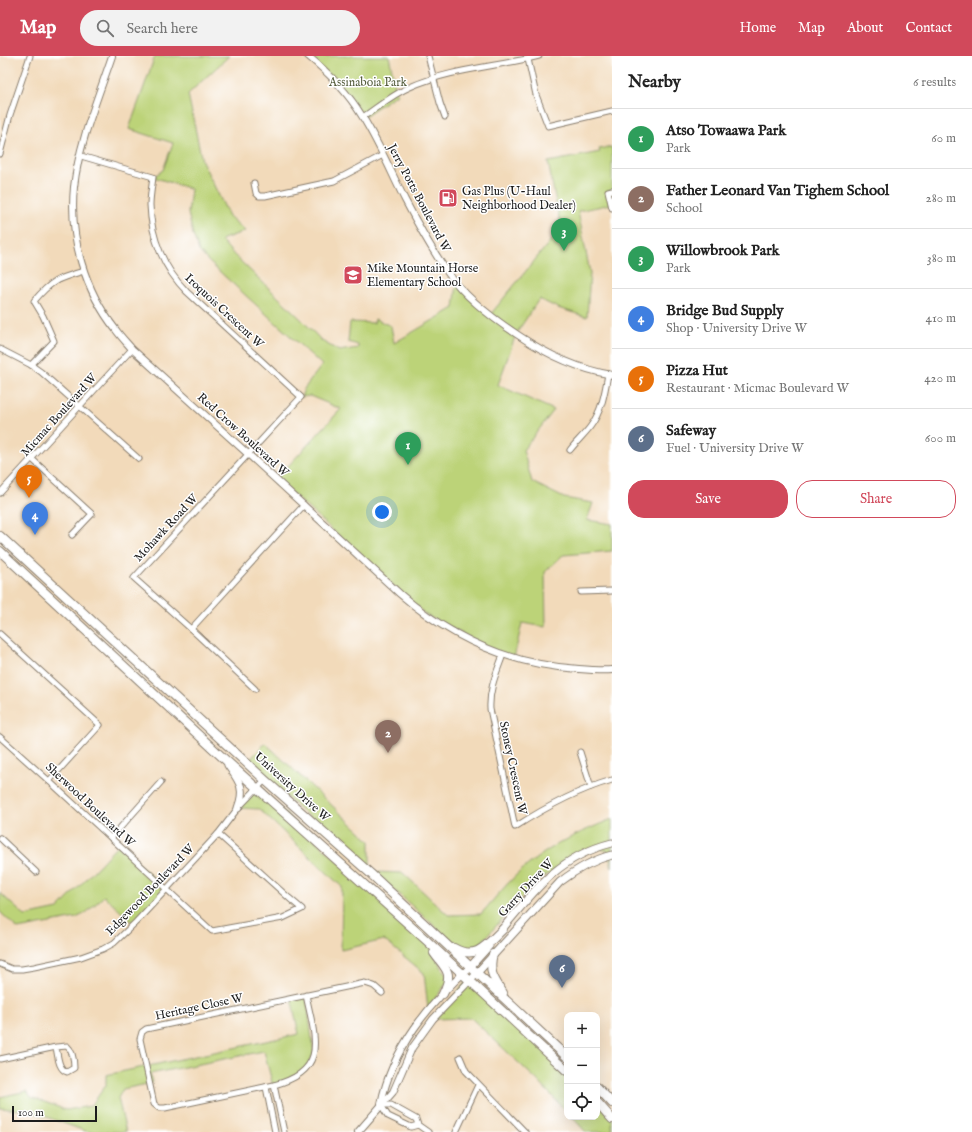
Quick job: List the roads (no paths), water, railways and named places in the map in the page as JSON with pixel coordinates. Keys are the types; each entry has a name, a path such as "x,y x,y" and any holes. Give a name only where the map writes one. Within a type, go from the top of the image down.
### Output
{"main road":[{"name":"University Drive W","path":"0,536 265,780 371,874 564,1054"},
{"name":"University Drive W","path":"0,551 220,755 426,940 564,1068"},
{"path":"220,755 236,776 242,787 242,798 238,808"},
{"name":"Garry Drive W","path":"470,967 541,885 565,863 586,851 612,843"},
{"name":"Garry Drive W","path":"477,973 560,882 590,862 612,855"},
{"path":"445,944 466,953 471,953 478,951 486,945 503,929"},
{"path":"426,940 449,975 449,980 443,994"},
{"path":"494,954 491,964 492,975 513,1007"},
{"path":"552,1042 564,1047"},
{"path":"600,1090 612,1103"},
{"path":"600,1105 612,1119"}],"street":[{"path":"0,154 10,114 30,56"},
{"name":"Red Crow Boulevard W","path":"112,56 86,134 74,187 73,203 76,238 84,271 92,291 116,330 132,349 413,606 442,626 461,637 503,656 552,667 612,670"},
{"name":"Jerry Potts Boulevard W","path":"308,56 339,86 363,117 405,200 435,254 457,284 477,305 536,348 555,357 593,371 610,374"},
{"path":"428,56 445,117"},
{"path":"363,117 408,88 434,78 538,56"},
{"path":"528,59 536,94 548,126 612,111"},
{"path":"254,183 256,193 259,196 265,196 334,181 383,155"},
{"name":"Iroquois Crescent W","path":"81,156 153,177 150,204 151,217 160,253 170,273 186,292 301,396 248,454"},
{"path":"612,190 608,191 612,208"},
{"path":"31,365 54,341 43,316 34,301 47,286 53,282 84,271"},
{"path":"0,349 31,365 56,384 139,459"},
{"name":"Micmac Boulevard W","path":"0,493 132,349"},
{"path":"570,450 591,426 599,411 610,374"},
{"name":"Mohawk Road W","path":"248,454 134,578 255,689"},
{"path":"32,459 92,514 72,535"},
{"path":"191,629 304,505"},
{"path":"581,592 612,591"},
{"path":"0,634 100,725 49,781"},
{"name":"Stoney Crescent W","path":"503,656 492,685 490,709 515,827 545,808 591,786 612,780"},
{"name":"Sherwood Boulevard W","path":"0,737 212,932 283,918 302,909 218,834"},
{"path":"580,752 591,786"},
{"name":"Edgewood Boulevard W","path":"0,964 12,968 22,969 81,957 103,949 114,943 124,935 218,834 238,808 265,780"},
{"path":"111,838 161,782"},
{"path":"0,838 36,872"},
{"path":"418,1125 411,1127 388,1116 381,1105 384,1088 399,1052 428,1008 470,967"},
{"path":"358,1132 392,1092 412,1048 433,1019 477,973"},
{"name":"Heritage Close W","path":"306,995 316,1042 311,1062 297,1077 274,1086 165,1108 156,1107 153,1100 140,1039 142,1032 149,1028 306,995 365,983 374,986 382,993"},
{"path":"0,1059 56,1047 67,1046 71,1050 74,1068 70,1071 63,1071 60,1068 56,1047"},
{"path":"460,1057 466,1071 478,1085 525,1132"},
{"path":"456,1132 478,1085"},
{"path":"274,1086 284,1132"},
{"path":"266,1087 275,1132"},
{"path":"381,1105 391,1105 416,1119 418,1125 428,1132"}],"place":[{"name":"Gas Plus (U-Haul Neighborhood Dealer)","path":"448,198"},
{"name":"Willowbrook Park","path":"564,251"},
{"name":"Mike Mountain Horse Elementary School","path":"353,275"},
{"name":"Atso Towaawa Park","path":"408,465"},
{"name":"Pizza Hut","path":"29,498"},
{"name":"Bridge Bud Supply","path":"35,535"},
{"name":"Father Leonard Van Tighem School","path":"388,753"},
{"name":"Safeway","path":"562,988"}],"park label":[{"name":"Assinaboia Park","path":"368,82"}]}
